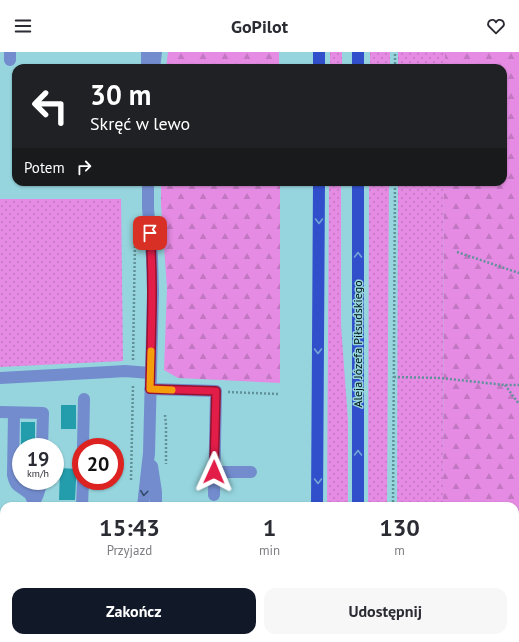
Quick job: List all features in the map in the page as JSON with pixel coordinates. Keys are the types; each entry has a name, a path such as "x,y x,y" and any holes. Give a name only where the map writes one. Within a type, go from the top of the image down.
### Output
{"main road":[{"path":"319,52 319,64"},
{"path":"358,52 358,64"},
{"path":"318,502 319,186"},
{"name":"Aleja Józefa Piłsudskiego","path":"358,186 358,502"}],"street":[{"path":"147,52 148,64"},
{"path":"154,64 156,52"},
{"path":"143,502 149,453 152,291 152,258 148,208 148,186"},
{"path":"0,378 108,372 150,373"},
{"path":"150,389 216,391 214,495"},
{"path":"83,438 84,399"},
{"path":"0,412 43,413 42,438"},
{"path":"14,412 13,475 15,482 19,487 29,492 33,502"},
{"path":"149,453 156,492 156,502"},
{"path":"214,472 252,472"},
{"path":"35,502 39,490"},
{"path":"82,502 83,490"}],"path":[{"path":"395,52 395,64"},
{"path":"393,502 395,186"},
{"path":"131,455 135,237"},
{"path":"457,252 519,273"},
{"path":"394,377 440,378 505,385 519,385"},
{"path":"505,385 519,404"},
{"path":"216,391 278,394"}],"green space":[{"path":"168,52 279,52 279,64 166,64"},
{"path":"330,52 342,52 342,64 330,64"},
{"path":"370,52 390,52 390,64 370,64"},
{"path":"398,52 445,52 445,64 398,64"},
{"path":"445,52 519,52 519,502 443,502 444,186 507,186 507,64 445,64"},
{"path":"161,186 280,186 280,383 178,378 164,370 167,288"},
{"path":"329,186 341,186 341,325 348,421 348,502 327,502"},
{"path":"369,186 389,186 387,502 368,502"},
{"path":"398,186 444,186 443,502 397,502"},
{"path":"0,199 121,199 123,361 0,367"}],"building":[{"path":"61,405 76,405 76,429 61,429"},
{"path":"21,422 35,422 35,438 21,438"},
{"path":"64,468 72,469 72,490 76,490 75,500 59,500 59,490 64,490"}],"slow traffic":[{"path":"151,351 150,389 172,390"}],"route":[{"path":"150,233 152,291 150,389 216,391 214,472"}]}
